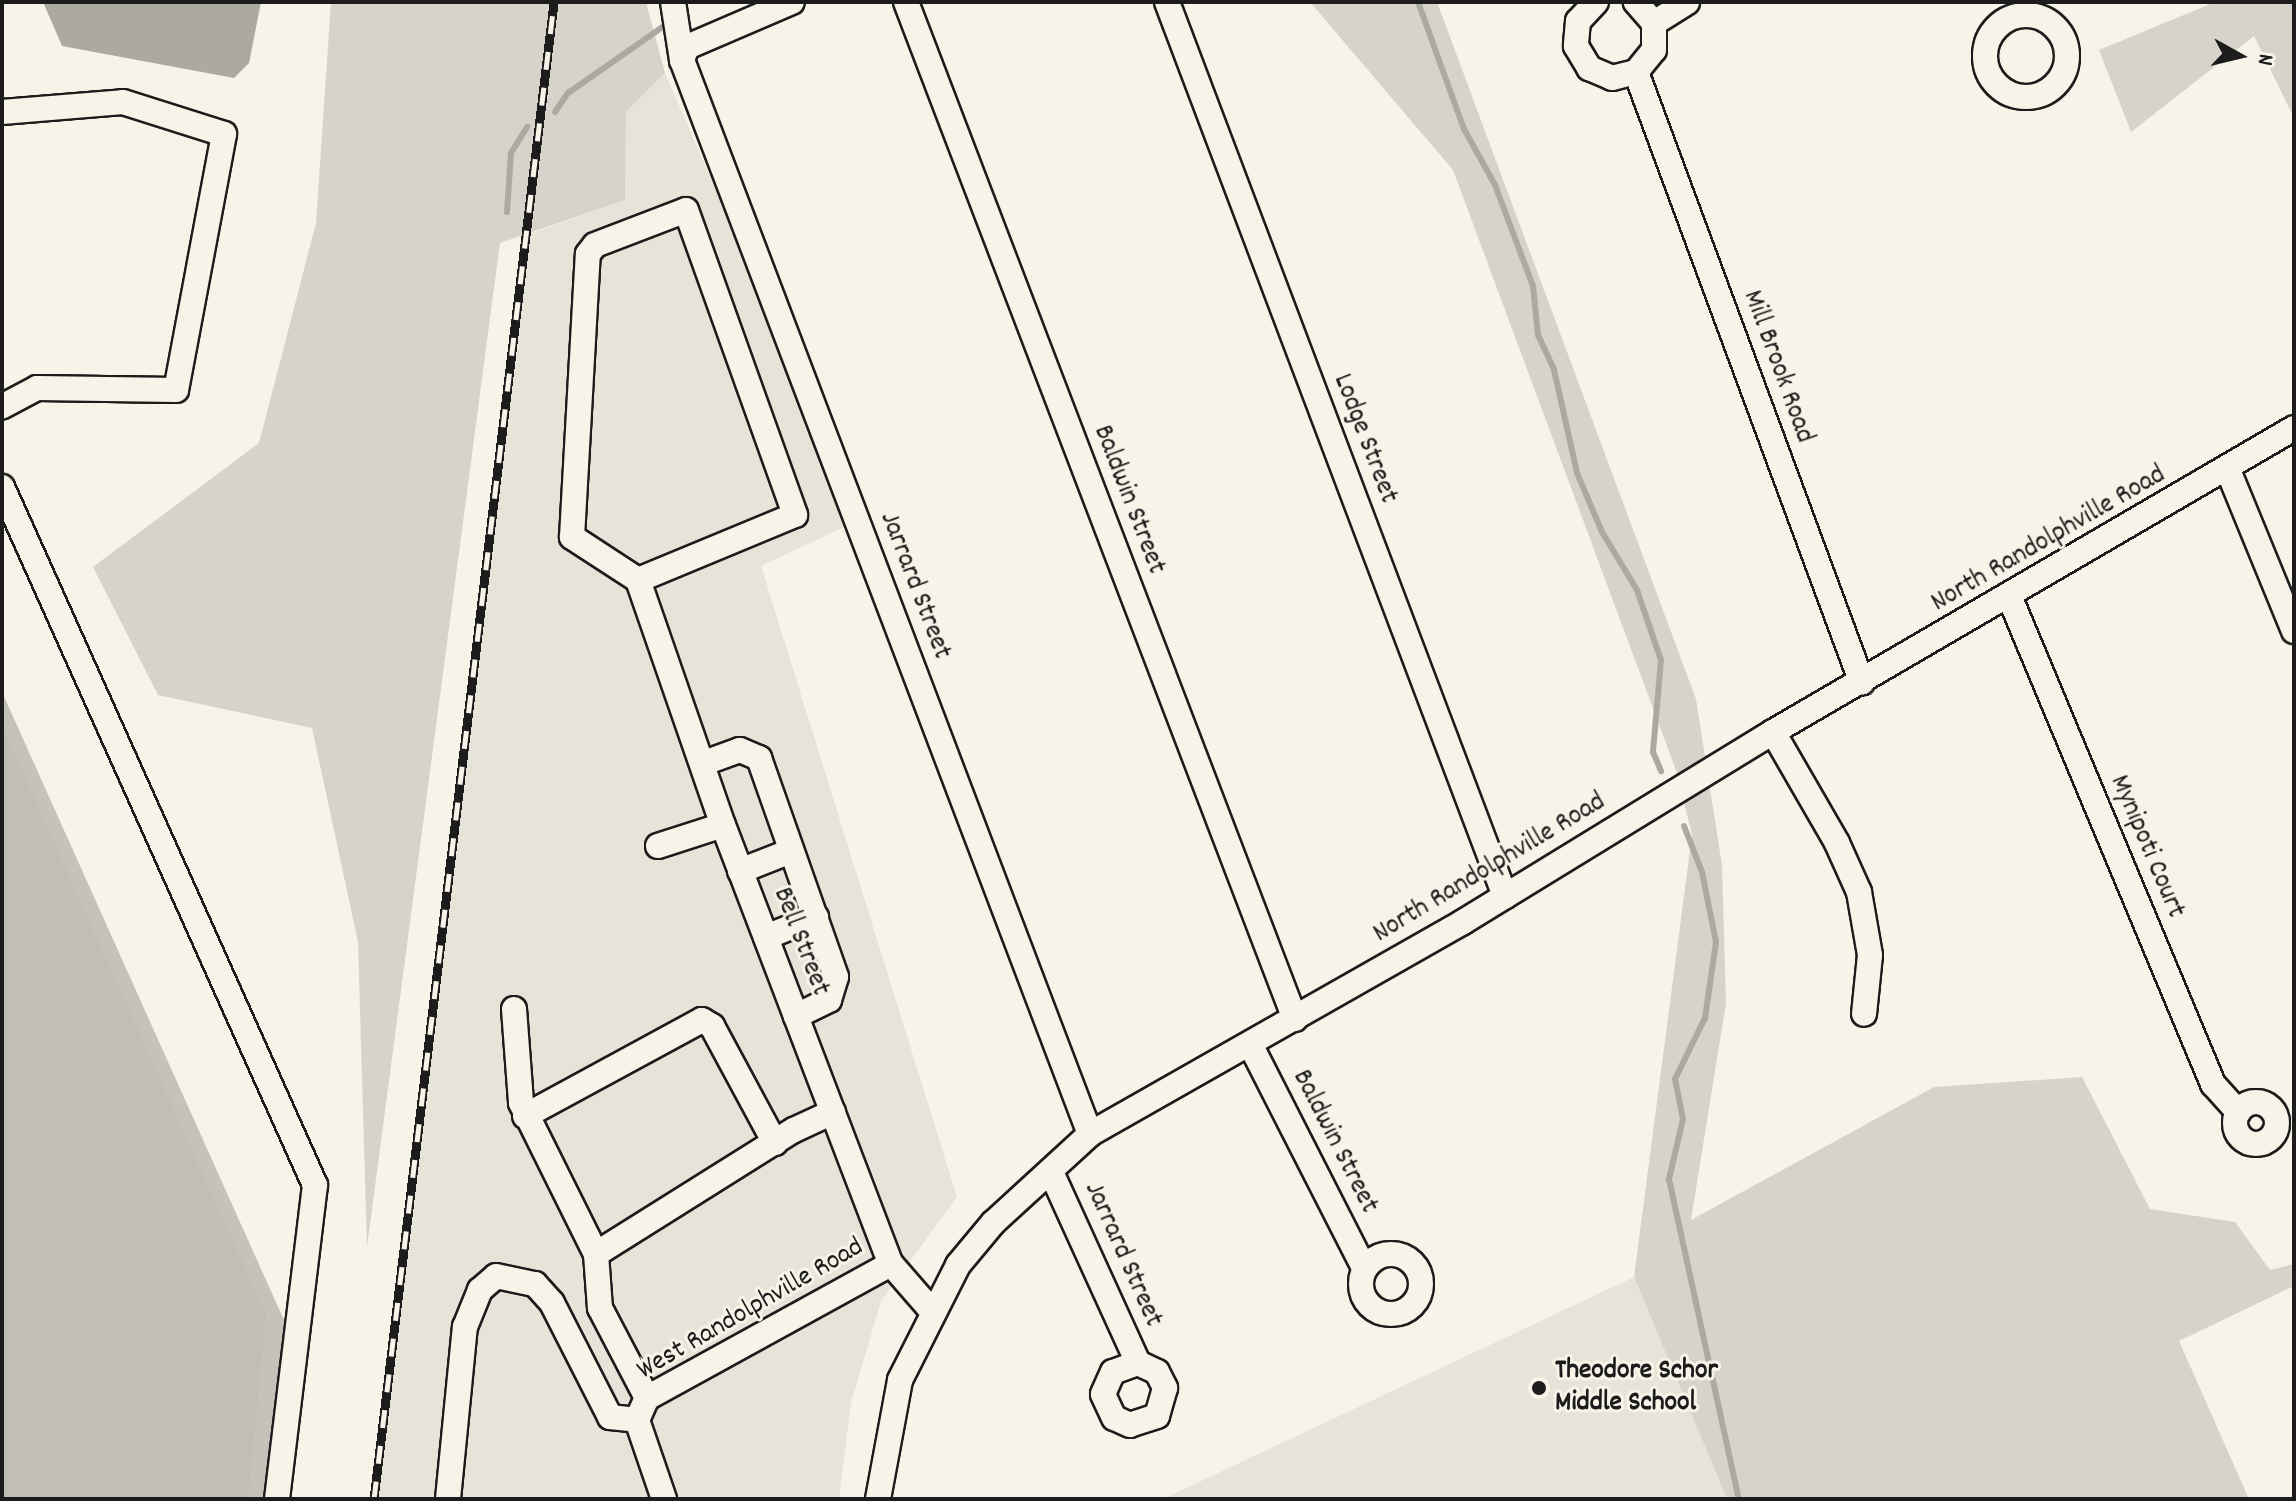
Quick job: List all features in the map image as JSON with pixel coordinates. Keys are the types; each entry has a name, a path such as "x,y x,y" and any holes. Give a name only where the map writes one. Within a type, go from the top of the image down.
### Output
{"street":[{"name":"Jarrard Street","path":"673,2 682,60 1090,1134"},
{"path":"682,60 687,47 792,2"},
{"name":"Baldwin Street","path":"906,2 1295,1019"},
{"name":"Lodge Street","path":"1167,2 1505,896"},
{"path":"1596,2 1578,21 1576,46 1581,58 1612,78 1636,72 1654,50 1654,23 1636,2"},
{"path":"1654,23 1687,2"},
{"name":"Mill Brook Road","path":"1636,72 1862,683"},
{"path":"2,112 123,102 224,134 176,390 37,388 2,407"},
{"path":"686,210 795,515 638,580 572,537 588,254 595,245 686,210"},
{"name":"North Randolphville Road","path":"878,1499 900,1380 932,1311 958,1265 993,1223 1090,1134 1505,896 1773,732 2010,598 2294,428"},
{"path":"2228,470 2294,631"},
{"path":"2,487 315,1185 277,1499"},
{"name":"Bell Street","path":"638,580 740,871 891,1264 932,1311"},
{"name":"Mynipoti Court","path":"2010,598 2213,1084 2238,1112"},
{"path":"1773,732 1837,843 1859,892 1870,955 1864,1014"},
{"path":"704,763 740,750 754,751 816,917 835,987 820,1007 796,1016"},
{"path":"658,846 723,825"},
{"path":"740,871 791,851"},
{"path":"766,937 816,917"},
{"path":"448,1499 465,1327 480,1290 496,1276 535,1284 552,1303 610,1417 642,1409 600,1308 596,1254 525,1116 514,1009"},
{"path":"525,1116 702,1020 712,1026 775,1143"},
{"name":"Baldwin Street","path":"1250,1044 1364,1268"},
{"path":"596,1254 775,1143 833,1112"},
{"name":"Jarrard Street","path":"1051,1172 1138,1363"},
{"name":"West Randolphville Road","path":"664,1499 642,1409 891,1264"}],"shaded area":[{"path":"43,2 261,2 249,63 234,78 62,46"},
{"path":"331,2 646,2 665,73 626,112 625,200 500,243 367,1247 358,942 312,728 158,695 93,567 259,443 316,223"},
{"path":"1310,2 1437,2 1696,699 1722,865 1726,1003 1691,1220 1934,1087 2082,1077 2150,1209 2235,1222 2270,1270 2294,1264 2294,1286 2179,1341 2249,1499 1727,1499 1634,1277 1692,835 1677,773 1453,170"},
{"path":"2215,2 2294,2 2294,118 2254,36 2131,132 2099,50"},
{"path":"665,73 859,520 761,566 957,1197 881,1301 851,1403 839,1499 371,1499 530,234 625,200 626,112"},
{"name":"Theodore Schor Middle School","path":"1634,1277 1727,1499 1163,1499"}],"building":[{"path":"2,726 266,1315 248,1499 2,1499"}],"waterway":[{"path":"1418,2 1464,129 1495,185 1533,286 1538,335 1554,370 1577,473 1602,532 1637,590 1661,660 1653,752 1661,771"},
{"path":"555,112 568,93 664,26"},
{"path":"507,212 511,153 527,127"},
{"path":"1684,826 1702,872 1716,942 1705,1018 1675,1079 1683,1119 1669,1179 1739,1499"}],"railway":[{"path":"374,1499 554,2"}],"place":[{"name":"Theodore Schor Middle School","path":"1539,1388"}]}
